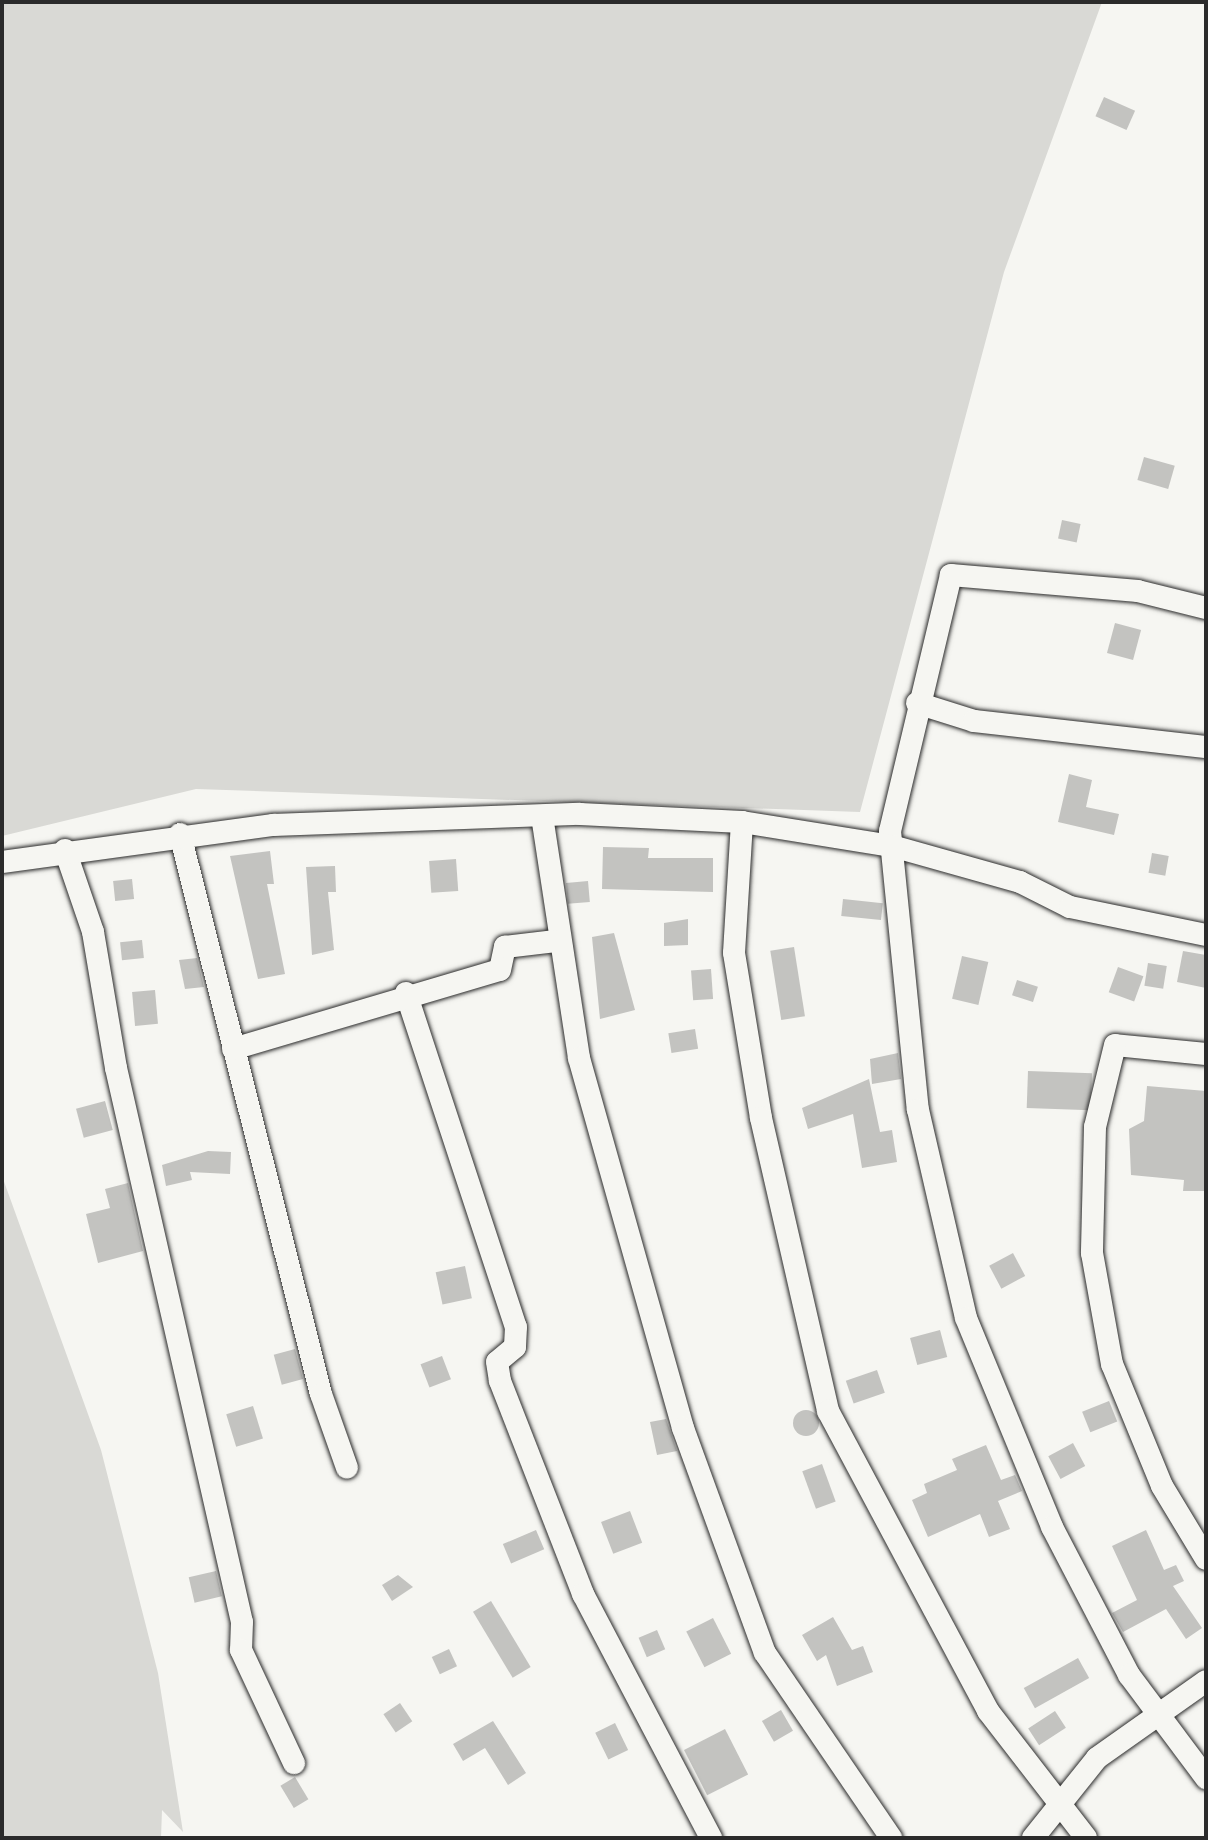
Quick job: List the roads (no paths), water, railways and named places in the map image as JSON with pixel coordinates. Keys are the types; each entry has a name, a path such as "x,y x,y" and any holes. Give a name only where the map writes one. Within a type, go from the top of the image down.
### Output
{"street":[{"path":"1206,608 1138,591 957,572 917,703 892,846 899,977 913,1024 918,1110 951,1272 989,1385 1052,1527 1129,1675 1161,1711 1206,1778"},
{"path":"917,703 974,721 1206,747"},
{"path":"2,862 180,834 542,816 742,822 892,846 1020,882 1070,907 1206,935"},
{"path":"542,816 556,941 579,1058 683,1428 724,1548 765,1653 891,1838"},
{"path":"742,822 734,953 761,1118 828,1411 988,1711 1086,1838"},
{"path":"180,834 321,1394 347,1468"},
{"path":"65,850 93,932 116,1068 242,1622 241,1650 294,1763"},
{"path":"233,1049 406,993 500,970 505,947 556,941"},
{"path":"406,993 516,1327 515,1347 497,1362 500,1381 583,1594 711,1838"},
{"path":"1206,1054 1115,1045 1095,1127 1092,1253 1117,1377 1162,1486 1206,1559"},
{"path":"1033,1838 1064,1806 1097,1758 1206,1681"}]}
